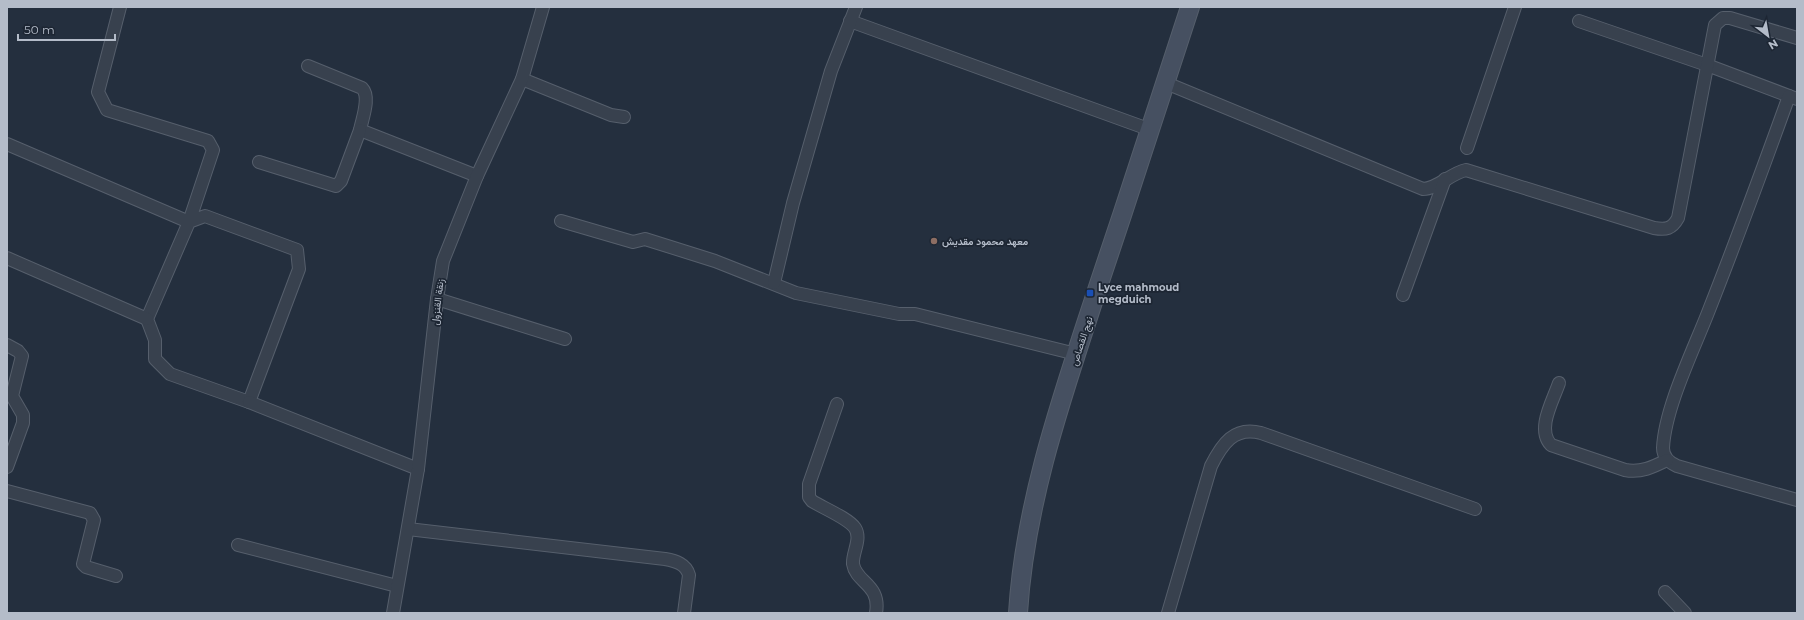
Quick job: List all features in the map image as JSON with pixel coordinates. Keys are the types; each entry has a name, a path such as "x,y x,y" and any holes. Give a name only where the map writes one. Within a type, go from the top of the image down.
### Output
{"street":[{"path":"120,7 98,92 107,110 208,141 213,150 189,222 147,319 154,340 154,359 170,374 249,402 418,469"},
{"name":"زنقة القنزول","path":"393,613 418,469 437,299 443,261 477,176 522,79 543,7"},
{"path":"774,283 793,203 831,71 856,7"},
{"name":"نهج القصاص","path":"1018,613 1025,552 1035,494 1076,354 1151,130 1190,7"},
{"path":"1467,148 1516,7"},
{"path":"1166,82 1423,189 1460,172 1474,172 1664,230 1669,228 1678,218 1714,25 1723,18 1730,18 1797,38"},
{"path":"850,21 1151,130"},
{"path":"1579,22 1707,65 1793,98 1754,193 1680,384 1669,417 1663,448 1667,460 1683,468 1797,500"},
{"path":"259,162 336,186 341,181 360,130 367,97 365,90 308,66"},
{"path":"522,79 611,115 624,118"},
{"path":"360,130 477,176"},
{"path":"7,144 189,222 205,216 297,250 299,269 249,402"},
{"path":"1403,295 1445,179"},
{"path":"561,221 633,242 645,238 774,283 796,293 899,314 915,314 1076,354"},
{"path":"7,258 147,319"},
{"path":"437,299 565,339"},
{"path":"7,345 18,351 22,356 12,396 23,414 23,423 7,467"},
{"path":"1559,383 1545,424 1544,433 1546,440 1551,445 1635,472 1650,468 1667,460"},
{"path":"837,404 809,484 809,497 812,501 854,527 857,536 853,564 857,572 873,590 877,603 876,613"},
{"path":"1168,613 1211,466 1219,450 1230,438 1238,433 1250,430 1475,509"},
{"path":"7,491 90,513 94,520 83,564 86,567 116,576"},
{"path":"408,529 672,560 688,569 689,575 684,613"},
{"path":"238,545 397,586"},
{"path":"1665,592 1685,613"}],"place":[{"name":"معهد محمود مقديش","path":"934,241"},
{"name":"Lyce mahmoud megduich","path":"1090,293"}]}
